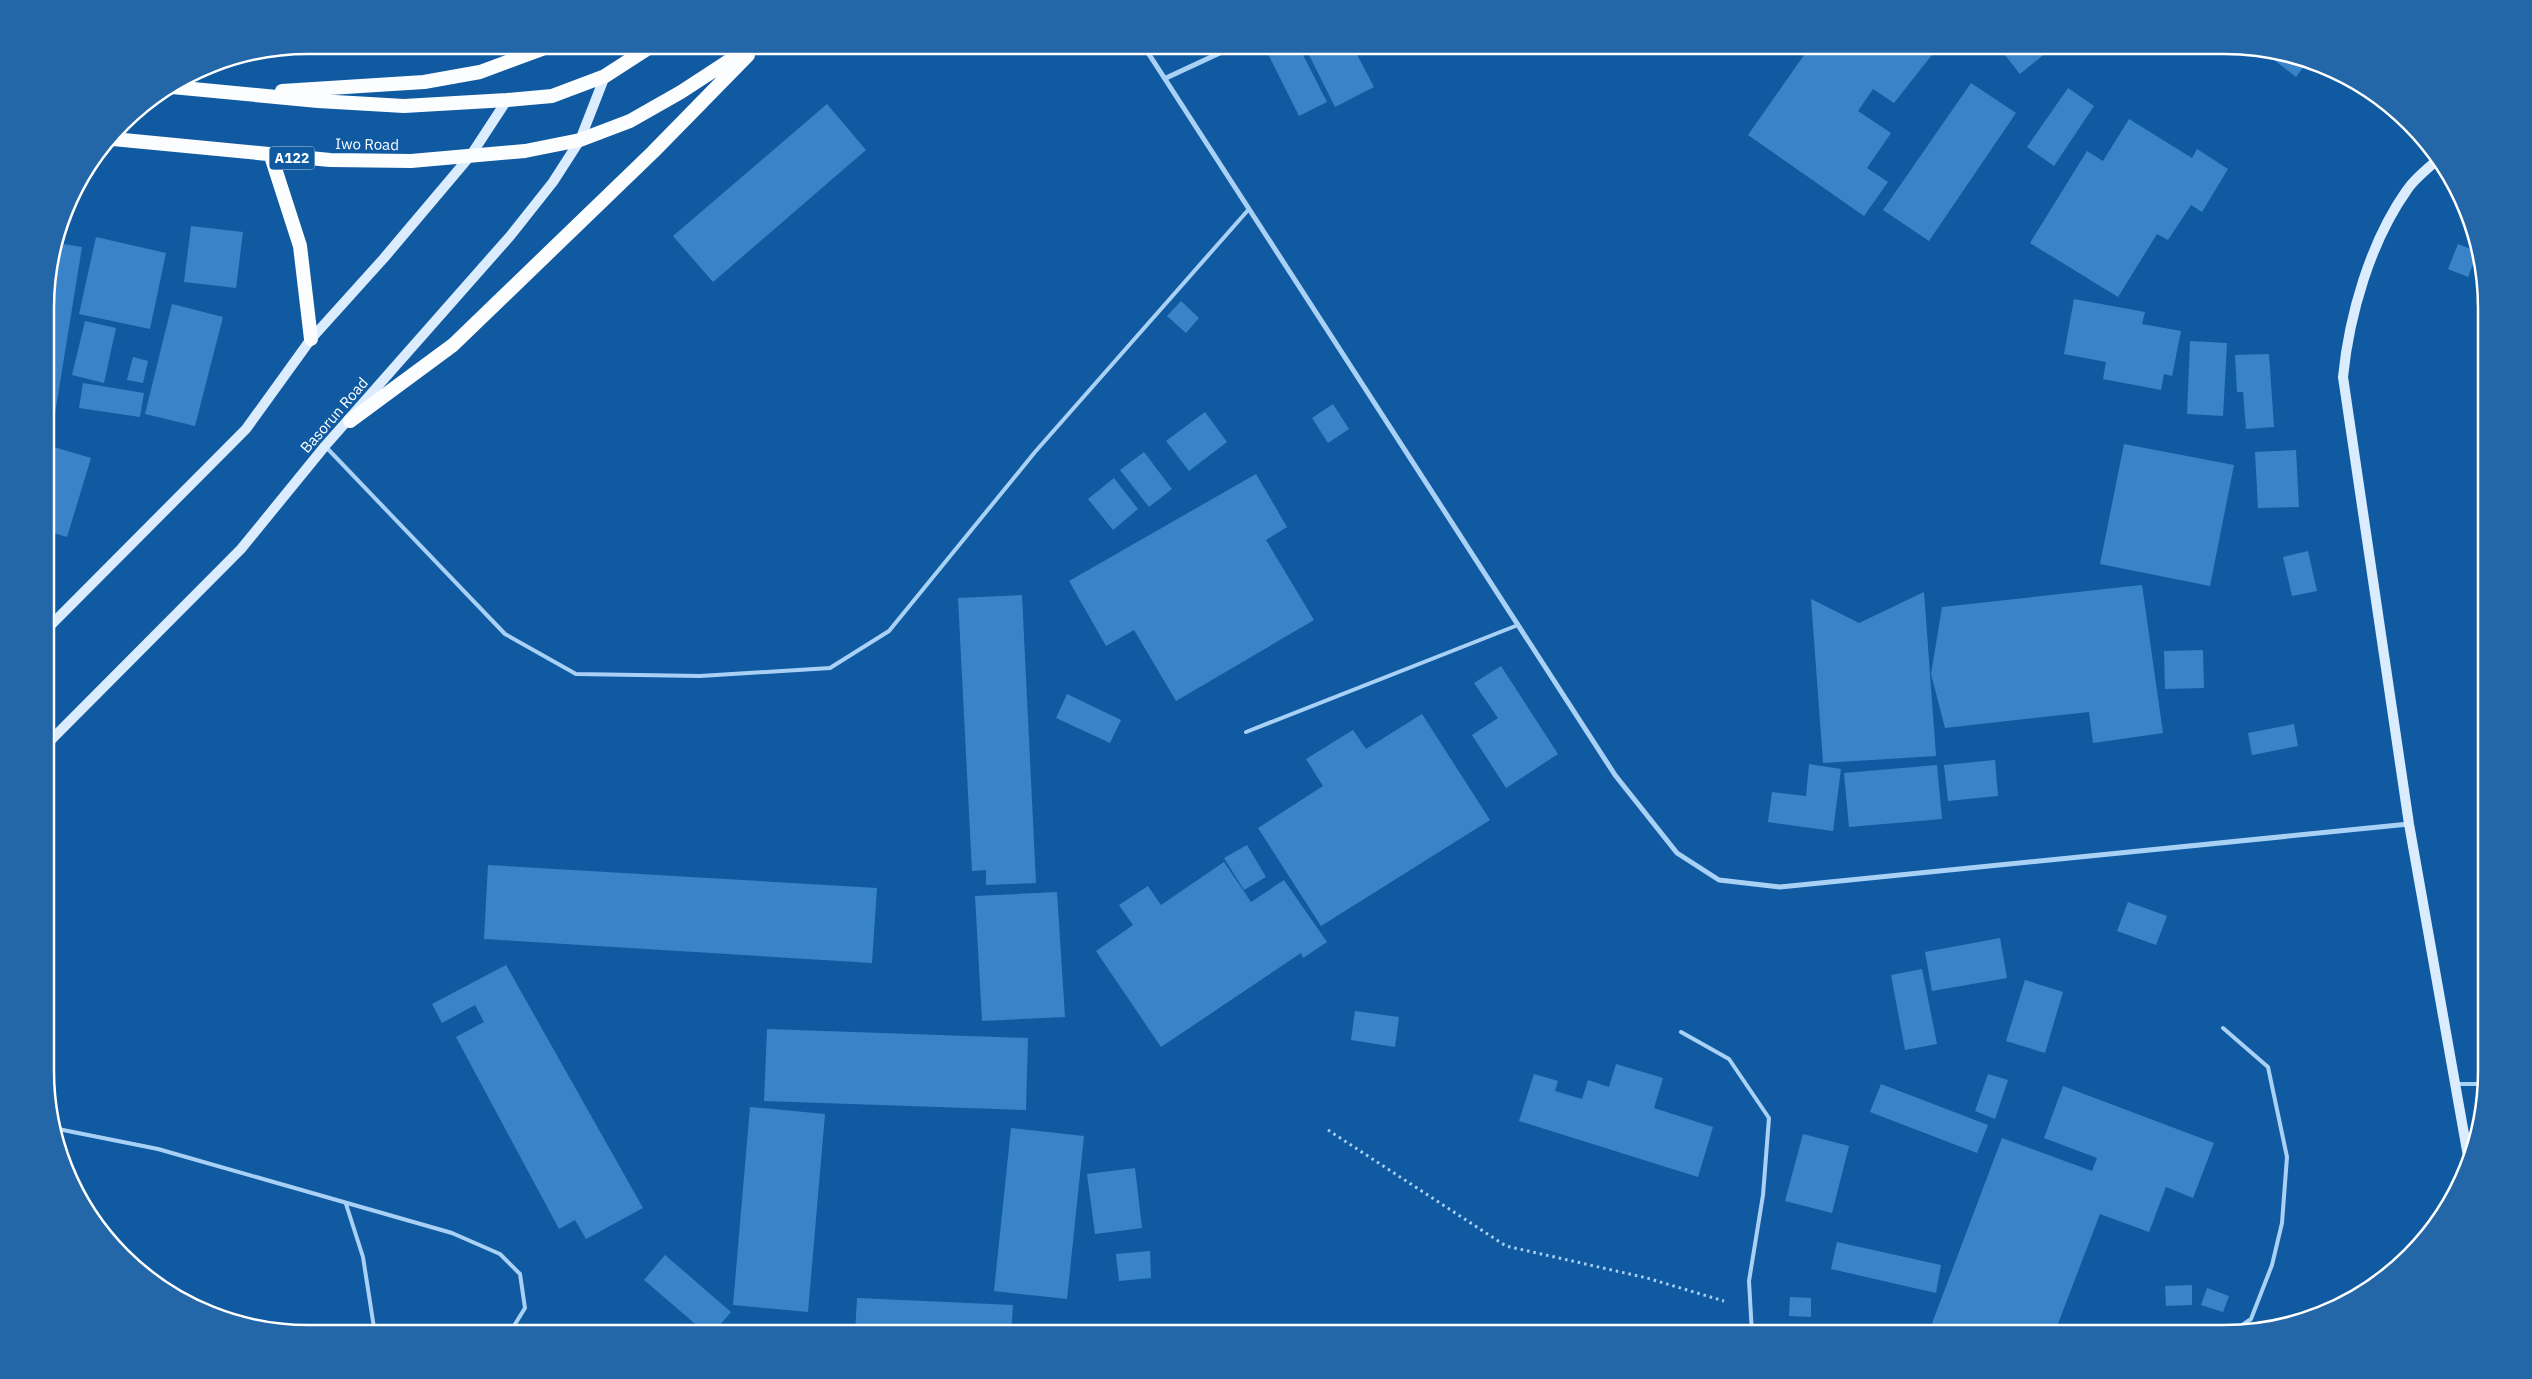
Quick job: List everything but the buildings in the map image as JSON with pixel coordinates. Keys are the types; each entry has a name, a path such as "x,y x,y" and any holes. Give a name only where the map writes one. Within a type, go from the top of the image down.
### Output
{"highway":[{"path":"247,93 424,82 480,72 529,54"},
{"path":"181,88 318,101 404,106 507,100 552,96 604,76 639,54"},
{"name":"A122","path":"471,155 525,151 580,140 630,121 681,92 739,54"},
{"path":"350,421 453,345 653,152 749,54"},
{"name":"Iwo Road","path":"117,139 272,156 330,160 411,161 471,155"},
{"path":"272,156 300,246 311,339"}],"main road":[{"name":"Basorun Road","path":"54,737 240,549 325,446 350,421 511,235 553,182 580,140 604,76"},
{"path":"54,622 246,429 311,339 384,258 471,155 507,100"},
{"path":"2433,164 2407,190 2372,259 2352,314 2342,378 2409,824 2467,1148"}],"street":[{"path":"1149,54 1615,776 1677,853 1719,880 1780,887 2409,824"},
{"path":"1166,78 1218,54"}],"lane":[{"path":"325,446 506,634 576,674 700,676 830,668 889,631 1035,452 1250,209"},
{"path":"1246,732 1518,625"},
{"path":"2223,1028 2268,1067 2287,1157 2282,1223 2272,1265 2250,1319 2243,1325"},
{"path":"1681,1032 1729,1059 1769,1118 1763,1195 1749,1281 1751,1325"},
{"path":"2455,1084 2478,1084"},
{"path":"61,1129 158,1148 346,1204 452,1233 500,1254 520,1274 525,1308 514,1325"},
{"path":"346,1204 363,1257 374,1325"}],"path":[{"path":"1328,1130 1506,1246 1647,1278 1750,1309"}]}
